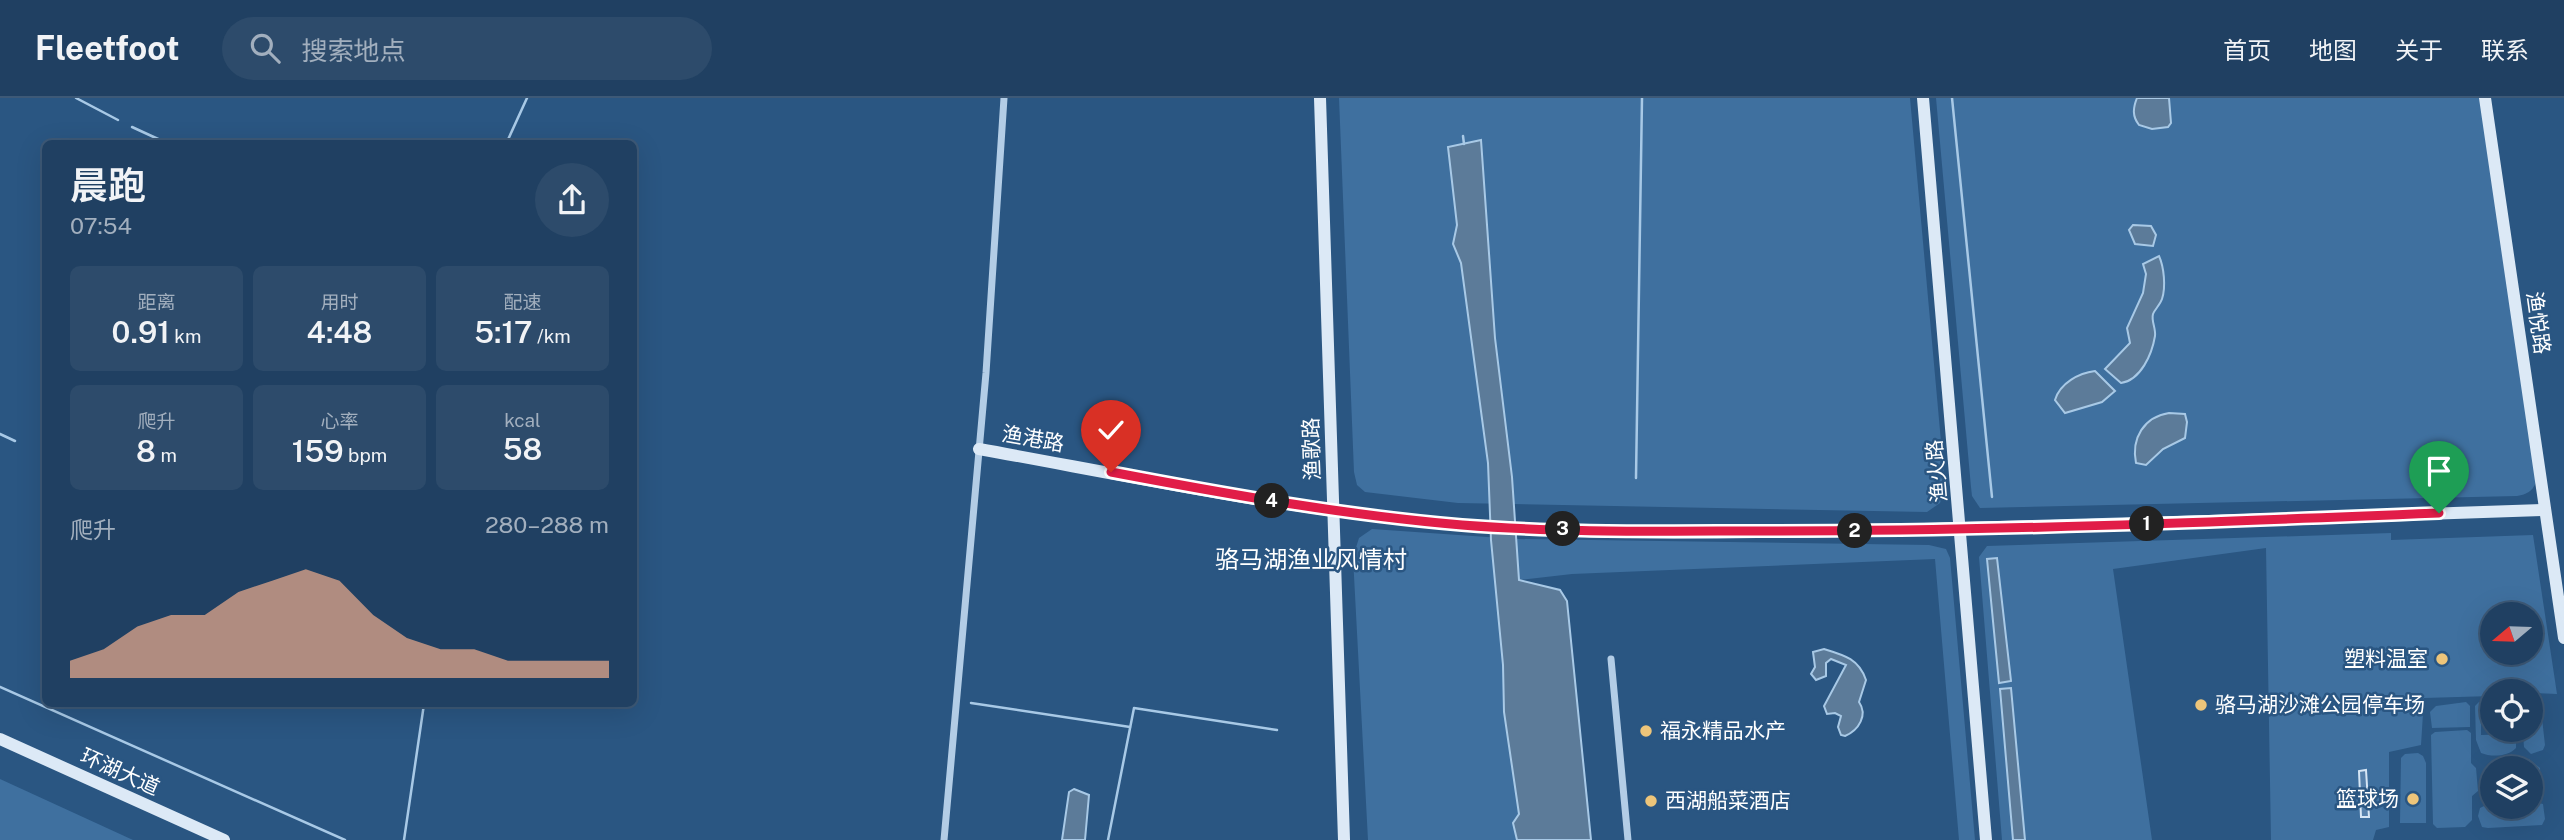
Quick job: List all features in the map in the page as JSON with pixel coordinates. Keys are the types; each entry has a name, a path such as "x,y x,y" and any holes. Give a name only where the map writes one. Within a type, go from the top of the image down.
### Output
{"street":[{"path":"944,840 979,449 1004,98"},
{"name":"渔歌路","path":"1320,98 1344,840"},
{"name":"渔火路","path":"1923,98 1986,840"},
{"name":"渔悦路","path":"2485,98 2564,638"},
{"name":"渔港路","path":"979,449 1231,495 1465,525 1630,531 1870,531 2545,510"},
{"path":"1612,659 1628,840"},
{"name":"环湖大道","path":"0,739 224,840"}],"shaded area":[{"path":"1339,98 1910,98 1945,486 1940,503 1927,512 1458,503 1365,492 1357,485 1354,472"},
{"path":"1936,98 2480,98 2536,482 2533,488 2517,496 1980,508 1972,496 1971,487"},
{"path":"2137,98 2169,98 2171,123 2168,127 2152,129 2139,125 2134,112"},
{"path":"1481,140 1495,338 1512,477 1519,580 1560,590 1567,601 1591,840 1517,840 1513,823 1519,814 1504,712 1488,463 1461,263 1453,244 1457,225 1448,147"},
{"path":"2133,225 2151,226 2156,235 2153,246 2135,244 2129,230"},
{"path":"2159,256 2164,289 2153,314 2153,343 2140,372 2121,383 2105,369 2130,343 2127,328 2143,293 2146,274 2143,264"},
{"path":"2095,371 2115,391 2102,402 2065,413 2055,400 2057,394 2077,377"},
{"path":"2169,413 2185,414 2185,438 2163,449 2146,465 2136,463 2136,445 2141,430 2153,419"},
{"path":"1372,529 1516,539 1929,545 1946,549 1950,558 1975,840 1959,840 1935,559 1572,574 1519,580 1503,665 1504,712 1519,814 1513,823 1517,840 1368,840 1353,557 1359,538"},
{"path":"2391,533 2391,540 2533,535 2557,694 2543,693 2543,679 2480,679 2480,696 2424,698 2421,745 2389,752 2389,827 2376,830 2373,840 2271,840 2266,548 2113,569 2152,840 2002,840 1979,557 1987,546"},
{"path":"1997,558 2011,681 1999,683 1987,559"},
{"path":"1824,649 1855,663 1866,680 1859,702 1863,712 1861,722 1845,736 1841,735 1838,727 1841,716 1835,713 1827,714 1824,706 1846,665 1831,659 1826,663 1826,676 1816,680 1811,674 1815,667 1813,652"},
{"path":"2011,688 2025,840 2013,840 2000,689"},
{"path":"2466,702 2470,706 2470,727 2432,728 2430,712 2436,706"},
{"path":"2480,702 2480,742 2516,742 2513,751 2499,755 2481,753 2476,740 2475,706"},
{"path":"2543,727 2545,745 2543,750 2531,754 2524,747 2524,742 2543,742"},
{"path":"2467,730 2471,733 2471,763 2476,768 2478,791 2472,796 2472,820 2465,827 2437,828 2433,824 2431,735 2435,732"},
{"name":"篮球场","path":"2418,753 2426,763 2426,823 2400,823 2401,758 2405,754"},
{"path":"0,779 133,840 0,840"},
{"path":"1074,789 1089,795 1085,840 1062,840 1069,792"},
{"path":"2543,804 2545,819 2542,825 2488,828 2482,827 2478,816 2480,808 2480,819 2543,819"}],"building":[{"path":"2366,770 2369,817 2361,817 2359,771"}],"waterway":[{"path":"76,98 118,120"},
{"path":"508,140 527,98"},
{"path":"1636,478 1642,98"},
{"path":"1952,98 1992,497"},
{"path":"132,127 160,140"},
{"path":"1463,136 1464,144"},
{"path":"0,434 15,441"},
{"path":"0,687 42,706"},
{"path":"971,703 1130,727"},
{"path":"45,707 345,840"},
{"path":"404,840 424,707"},
{"path":"1108,840 1134,708 1277,730"}],"place":[{"name":"塑料温室","path":"2442,659"},
{"name":"骆马湖沙滩公园停车场","path":"2201,705"},
{"name":"福永精品水产","path":"1646,731"},
{"name":"篮球场","path":"2413,799"},
{"name":"西湖船菜酒店","path":"1651,801"}],"district":[{"name":"骆马湖渔业风情村","path":"1311,560"}],"route":[{"path":"1111,472 1231,495 1401,519 1465,525 1630,531 1870,531 2190,523 2439,513"}]}
